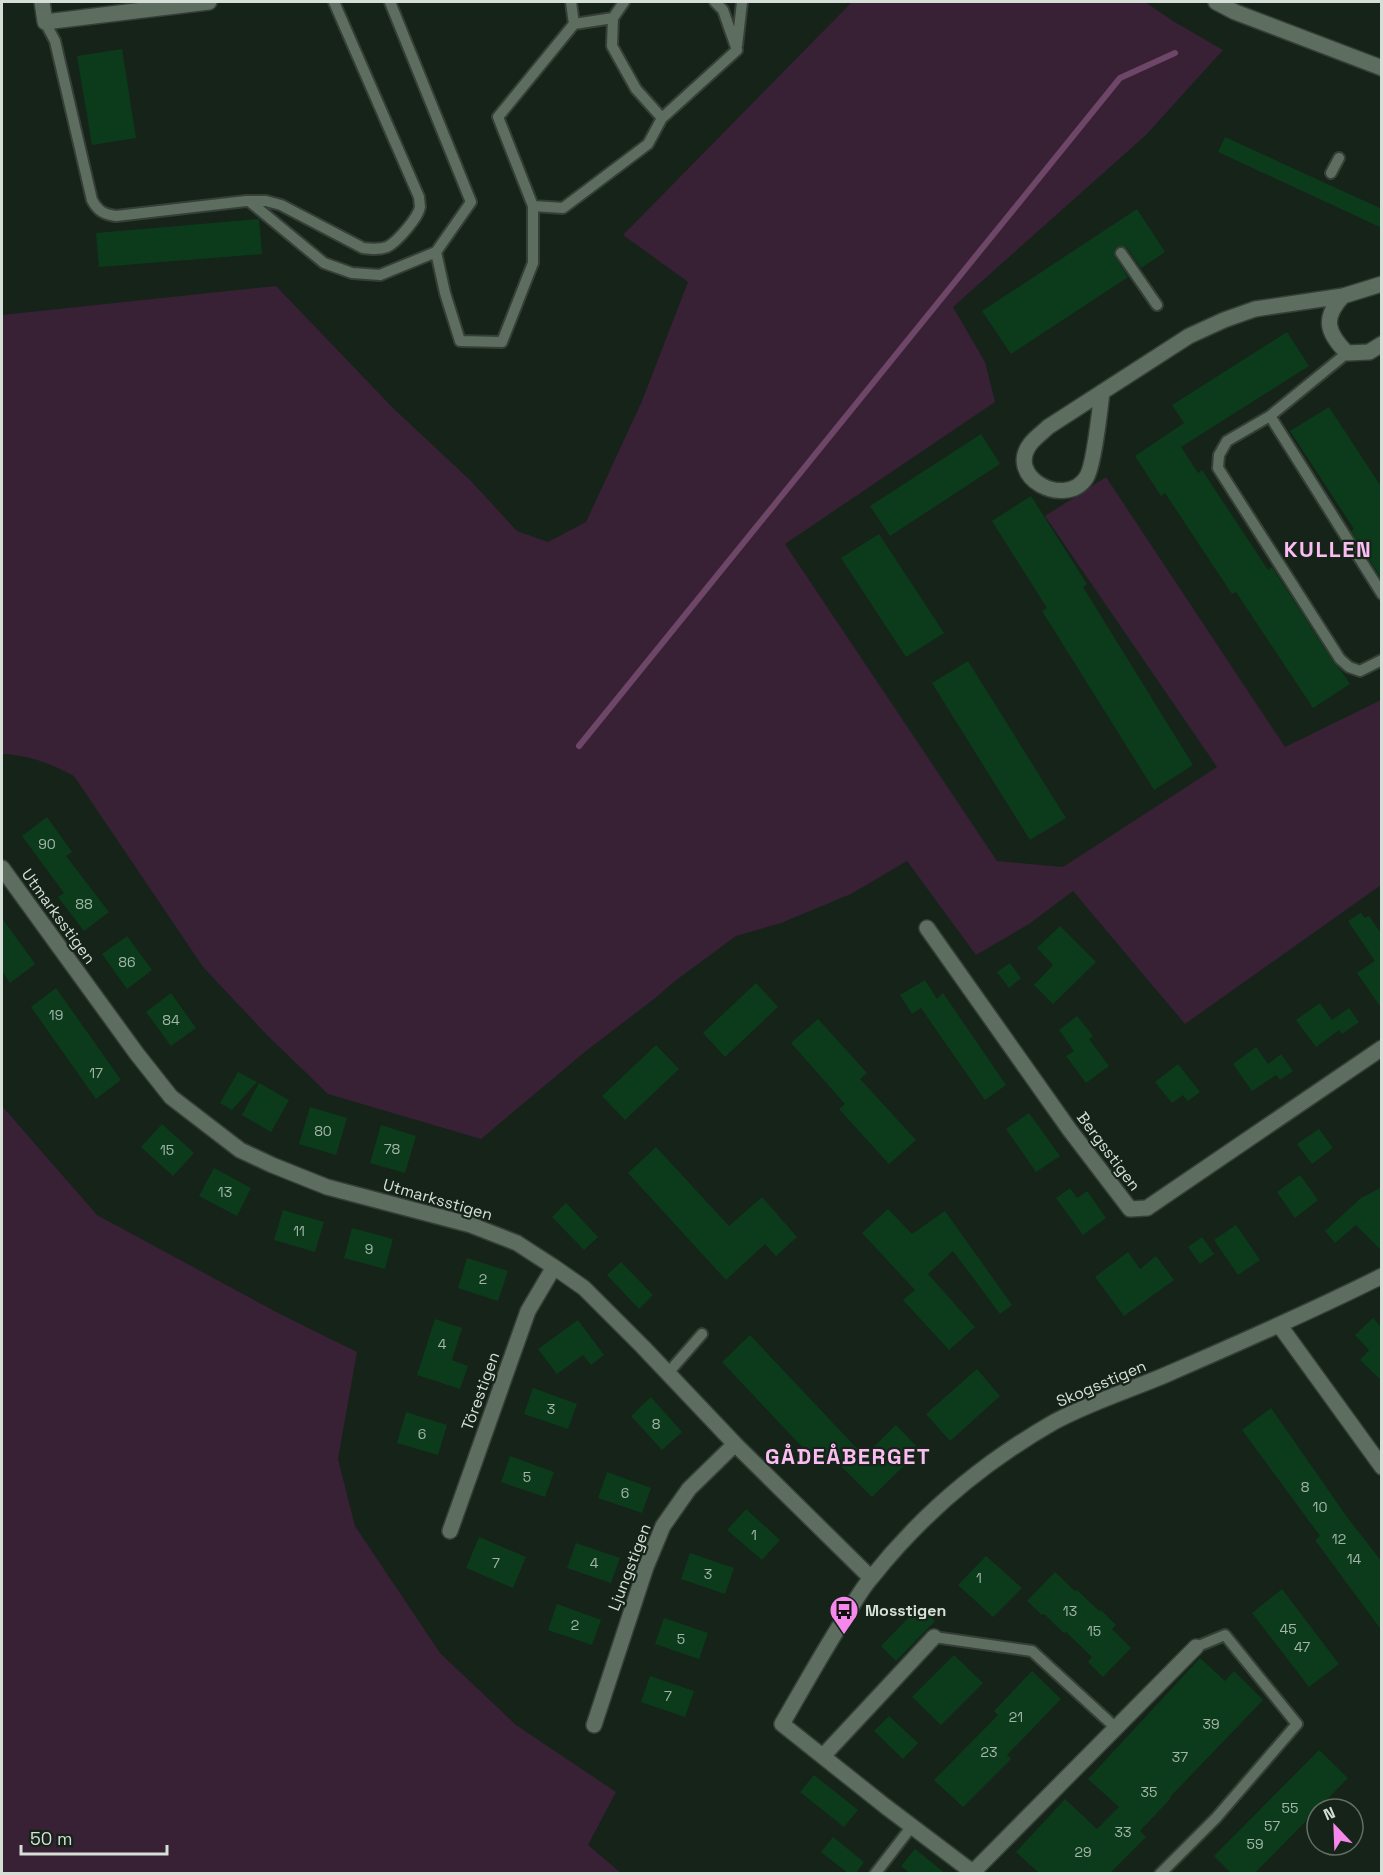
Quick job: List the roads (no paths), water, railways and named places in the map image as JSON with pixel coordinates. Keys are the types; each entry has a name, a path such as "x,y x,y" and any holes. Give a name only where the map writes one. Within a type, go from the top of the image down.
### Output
{"street":[{"path":"42,2 45,22 209,2"},
{"path":"1216,2 1235,12 1382,68"},
{"path":"1102,393 1088,477 1079,486 1065,491 1051,489 1037,483 1027,473 1024,461 1030,444 1048,427 1190,336 1255,309 1343,296 1382,284"},
{"path":"1343,296 1330,313 1330,328 1338,344 1347,353 1369,352 1382,344"},
{"name":"Utmarksstigen","path":"2,868 130,1045 171,1096 240,1150 264,1161 327,1187 471,1225 517,1243 554,1267 584,1288 735,1444 871,1578"},
{"name":"Bergsstigen","path":"927,928 1069,1129 1130,1209 1147,1208 1382,1048"},
{"name":"Törestigen","path":"450,1531 528,1311 554,1267"},
{"name":"Skogsstigen","path":"871,1578 917,1526 955,1491 980,1470 1027,1438 1084,1407 1280,1326 1382,1276"},
{"path":"1280,1326 1382,1467"},
{"name":"Ljungstigen","path":"594,1725 646,1567 663,1526 689,1489 735,1444"},
{"path":"871,1578 829,1642 782,1724 974,1873 1196,1647"},
{"path":"823,1756 934,1637"}],"lane":[{"path":"45,22 55,41 92,200 97,209 105,214 116,216 266,201 280,205 363,248 375,249 388,246 399,238 416,216 420,206 415,186 334,2"},
{"path":"249,201 324,262 352,273 380,275 436,252 471,202 390,2"},
{"path":"571,2 574,24"},
{"path":"624,2 613,18 612,46 636,89 662,118"},
{"path":"715,2 723,10 737,50"},
{"path":"533,206 563,208 648,144 662,118 737,50 742,2"},
{"path":"436,252 445,293 460,341 502,342 532,263 533,206 498,117 574,24 613,18"},
{"path":"1331,173 1339,158"},
{"path":"1121,253 1157,305"},
{"path":"1347,353 1270,416 1227,441 1219,455 1218,468 1340,659 1349,667 1360,671 1382,660"},
{"path":"1270,416 1382,594"},
{"path":"668,1373 702,1334"},
{"path":"1160,1874 1216,1818 1297,1724 1225,1635 1196,1647"},
{"path":"934,1637 1032,1651 1116,1728"},
{"path":"875,1874 912,1826"}],"waterway":[{"path":"579,746 1120,78 1175,53"}],"place":[{"name":"Mosstigen","path":"844,1636"}],"district":[{"name":"KULLEN","path":"1328,549"},
{"name":"GÅDEÅBERGET","path":"848,1456"}]}
